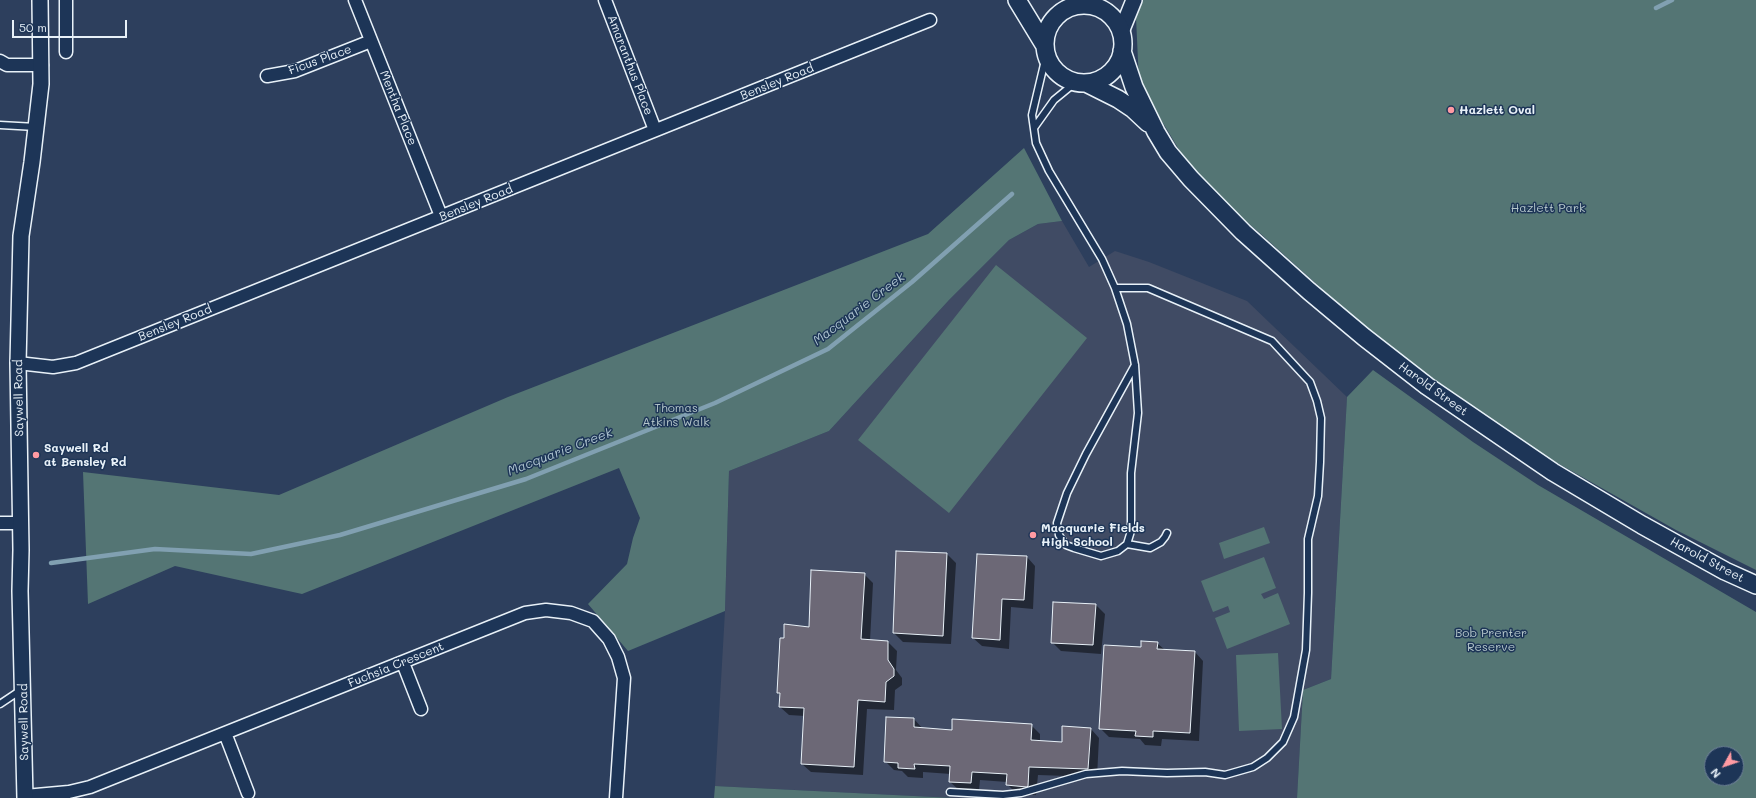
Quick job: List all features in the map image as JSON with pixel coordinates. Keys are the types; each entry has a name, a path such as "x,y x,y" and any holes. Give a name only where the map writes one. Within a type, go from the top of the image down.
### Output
{"main road":[{"path":"1017,0 1051,65 1057,73 1066,79 1081,83 1096,81 1106,76 1114,69 1119,61 1122,52 1121,32 1112,17 1105,11 1089,5 1074,3 1054,18 1049,26 1045,36 1045,51"},
{"name":"Harold Street","path":"1122,52 1134,87 1156,132 1168,152 1191,180 1243,232 1310,292 1364,337 1427,386 1553,472 1642,525 1725,571 1756,585"},
{"name":"Harold Street","path":"1081,83 1103,91 1128,106 1156,132"}],"street":[{"name":"Saywell Road","path":"25,797 18,363 21,236 36,127 42,65 40,0"},
{"path":"66,0 66,52"},
{"name":"Mentha Place","path":"355,0 442,216"},
{"name":"Amaranthus Place","path":"605,0 655,130"},
{"path":"1121,32 1134,0"},
{"name":"Bensley Road","path":"18,363 54,367 76,363 930,20"},
{"name":"Ficus Place","path":"267,76 295,71 372,41"},
{"path":"0,61 7,64 42,65"},
{"path":"0,523 21,523"},
{"name":"Fuchsia Crescent","path":"25,797 68,792 90,787 525,613 552,610 571,613 593,621 609,639 618,657 624,678 616,798"},
{"path":"403,663 421,709"},
{"path":"225,733 248,793"}],"lane":[{"path":"1045,51 1032,115 1036,143 1049,171 1102,259 1115,288 1127,324 1135,365 1138,412 1131,473 1131,531 1127,544 1118,551 1101,556 1066,544 1059,535 1057,523 1067,493 1086,454 1135,365"},
{"path":"1034,128 1054,100 1081,83"},
{"path":"0,125 36,127"},
{"path":"950,792 1003,795 1022,793 1086,774 1122,771 1167,773 1205,772 1225,775 1253,767 1267,758 1283,742 1294,717 1306,650 1308,539 1319,489 1321,418 1310,382 1272,341 1148,288 1115,288"},
{"path":"1127,544 1150,548 1161,542 1167,533"},
{"path":"0,704 23,689"}],"shaded area":[{"name":"Macquarie Fields High School","path":"1062,221 1089,267 1115,251 1149,262 1247,301 1347,397 1331,679 1303,690 1297,798 954,798 715,786 725,611 729,471 829,431 949,300 1009,240 1038,224"}],"green space":[{"name":"Hazlett Park","path":"1143,0 1756,0 1756,570 1676,530 1529,447 1394,354 1261,234 1223,202 1201,180 1184,158 1139,83 1136,17"},
{"name":"Thomas Atkins Walk","path":"1024,148 1062,221 1038,224 1009,240 949,300 829,431 729,471 725,611 628,651 588,604 627,564 633,538 640,518 619,468 302,594 175,566 88,604 83,472 279,495 508,397 928,234"},
{"path":"996,265 1087,338 949,513 858,440"},
{"name":"Bob Prenter Reserve","path":"1373,370 1473,442 1538,485 1756,612 1756,798 1297,798 1303,690 1331,679 1347,397"},
{"path":"1264,527 1270,543 1224,559 1219,543"},
{"path":"1264,557 1276,588 1261,594 1264,599 1278,593 1290,624 1227,649 1215,618 1230,612 1228,606 1213,612 1201,581"},
{"path":"1278,653 1282,729 1239,731 1236,655"},
{"path":"715,786 954,798 714,798"}],"building":[{"path":"896,551 947,553 943,636 893,633"},
{"path":"977,554 1027,556 1024,600 1002,599 1000,640 972,638"},
{"path":"811,570 865,573 861,639 888,641 888,660 894,669 894,676 886,682 885,702 858,700 854,767 801,764 804,708 779,707 780,693 777,693 780,638 784,638 784,624 809,627"},
{"path":"1053,602 1096,604 1093,645 1051,643"},
{"path":"1141,641 1158,642 1157,649 1195,651 1190,733 1153,731 1153,737 1135,736 1136,731 1099,729 1104,645 1141,647"},
{"path":"886,717 914,718 914,727 952,730 952,719 1032,724 1031,740 1062,742 1062,726 1091,728 1088,769 1029,767 1027,787 1006,785 1007,774 972,772 971,783 949,782 950,766 914,764 915,769 898,768 898,763 884,762"}],"waterway":[{"name":"Macquarie Creek","path":"1656,8 1672,0"},
{"name":"Macquarie Creek","path":"51,563 155,549 251,554 340,535 526,479 715,403 828,349 912,282 1012,194"}],"place":[{"name":"Hazlett Oval","path":"1451,110"},
{"name":"Saywell Rd at Bensley Rd","path":"36,455"},
{"name":"Macquarie Fields High School","path":"1033,535"}]}
